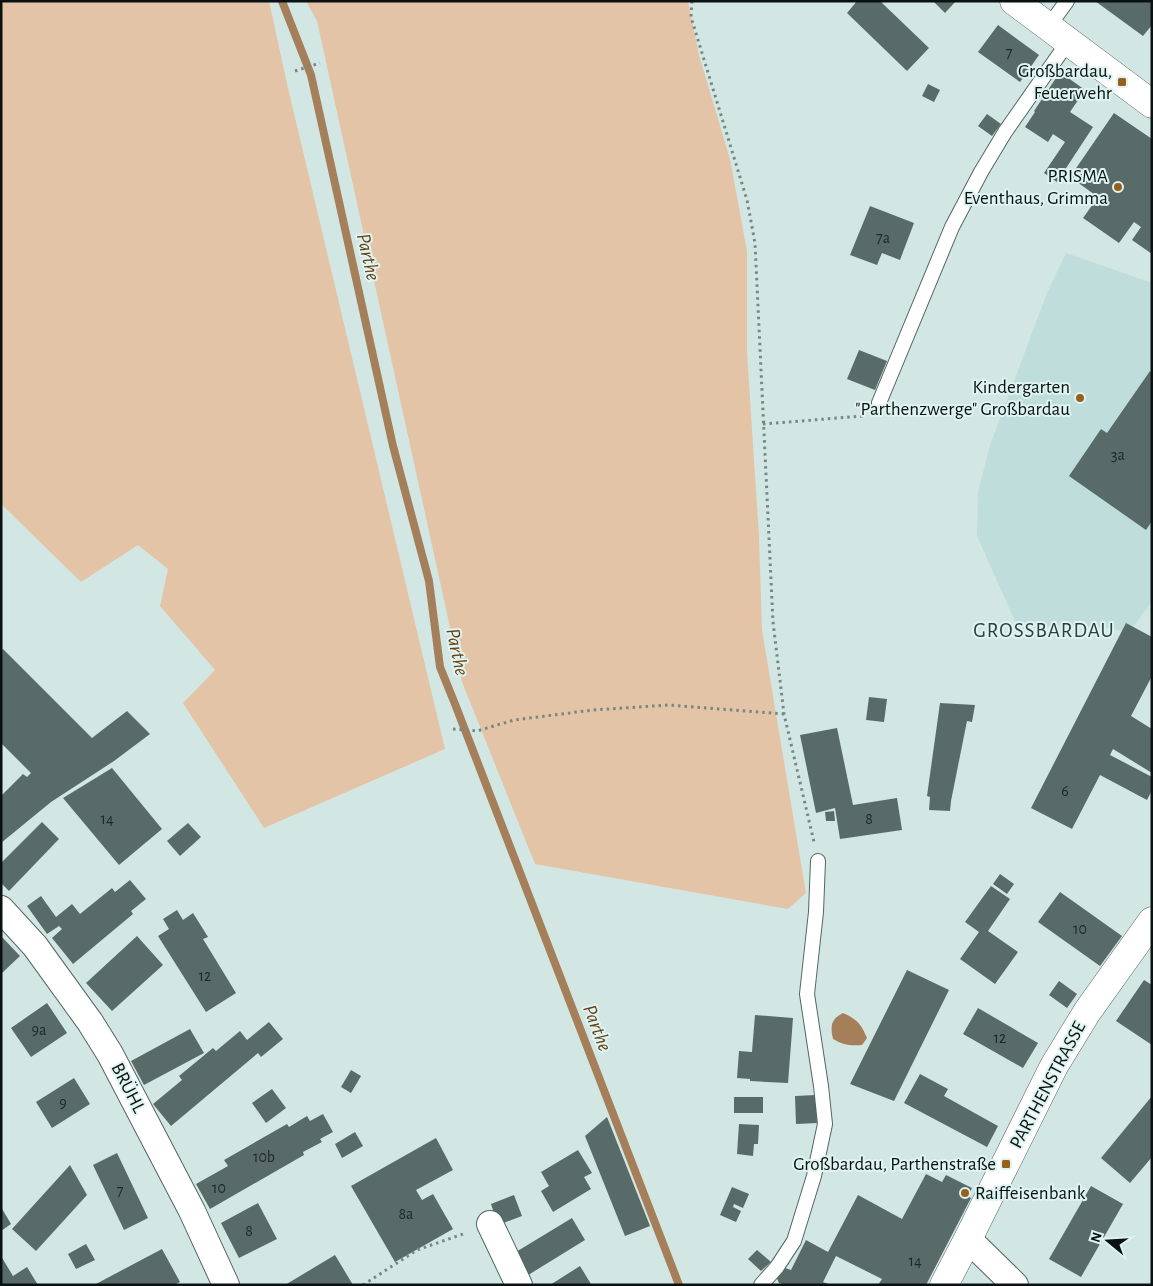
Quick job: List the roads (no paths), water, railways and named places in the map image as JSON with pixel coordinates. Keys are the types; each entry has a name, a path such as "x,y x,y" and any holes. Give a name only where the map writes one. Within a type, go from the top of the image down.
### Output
{"street":[{"path":"1014,1 1152,104"},
{"name":"BRÜHL","path":"1,909 35,946 90,1022 110,1054 192,1211 226,1285"},
{"name":"PARTHENSTRASSE","path":"944,1285 1054,1066 1087,1012 1152,921"},
{"path":"490,1224 519,1285"},
{"path":"968,1239 1015,1285"}],"lane":[{"path":"879,403 952,227 1058,34 1066,1"},
{"path":"761,1285 777,1267 794,1241 814,1176 825,1124 821,1086 806,994 816,912 818,861"}],"waterway":[{"name":"Parthe","path":"282,1 311,75 393,446 429,581 440,667 679,1285"}],"place":[{"name":"Großbardau, Feuerwehr","path":"1122,82"},
{"name":"PRISMA Eventhaus, Grimma","path":"1118,187"},
{"name":"Kindergarten \"Parthenzwerge\" Großbardau","path":"1080,398"},
{"name":"Großbardau, Parthenstraße","path":"1006,1164"},
{"name":"Raiffeisenbank","path":"965,1193"}],"district":[{"name":"GROSSBARDAU","path":"1044,630"}]}
